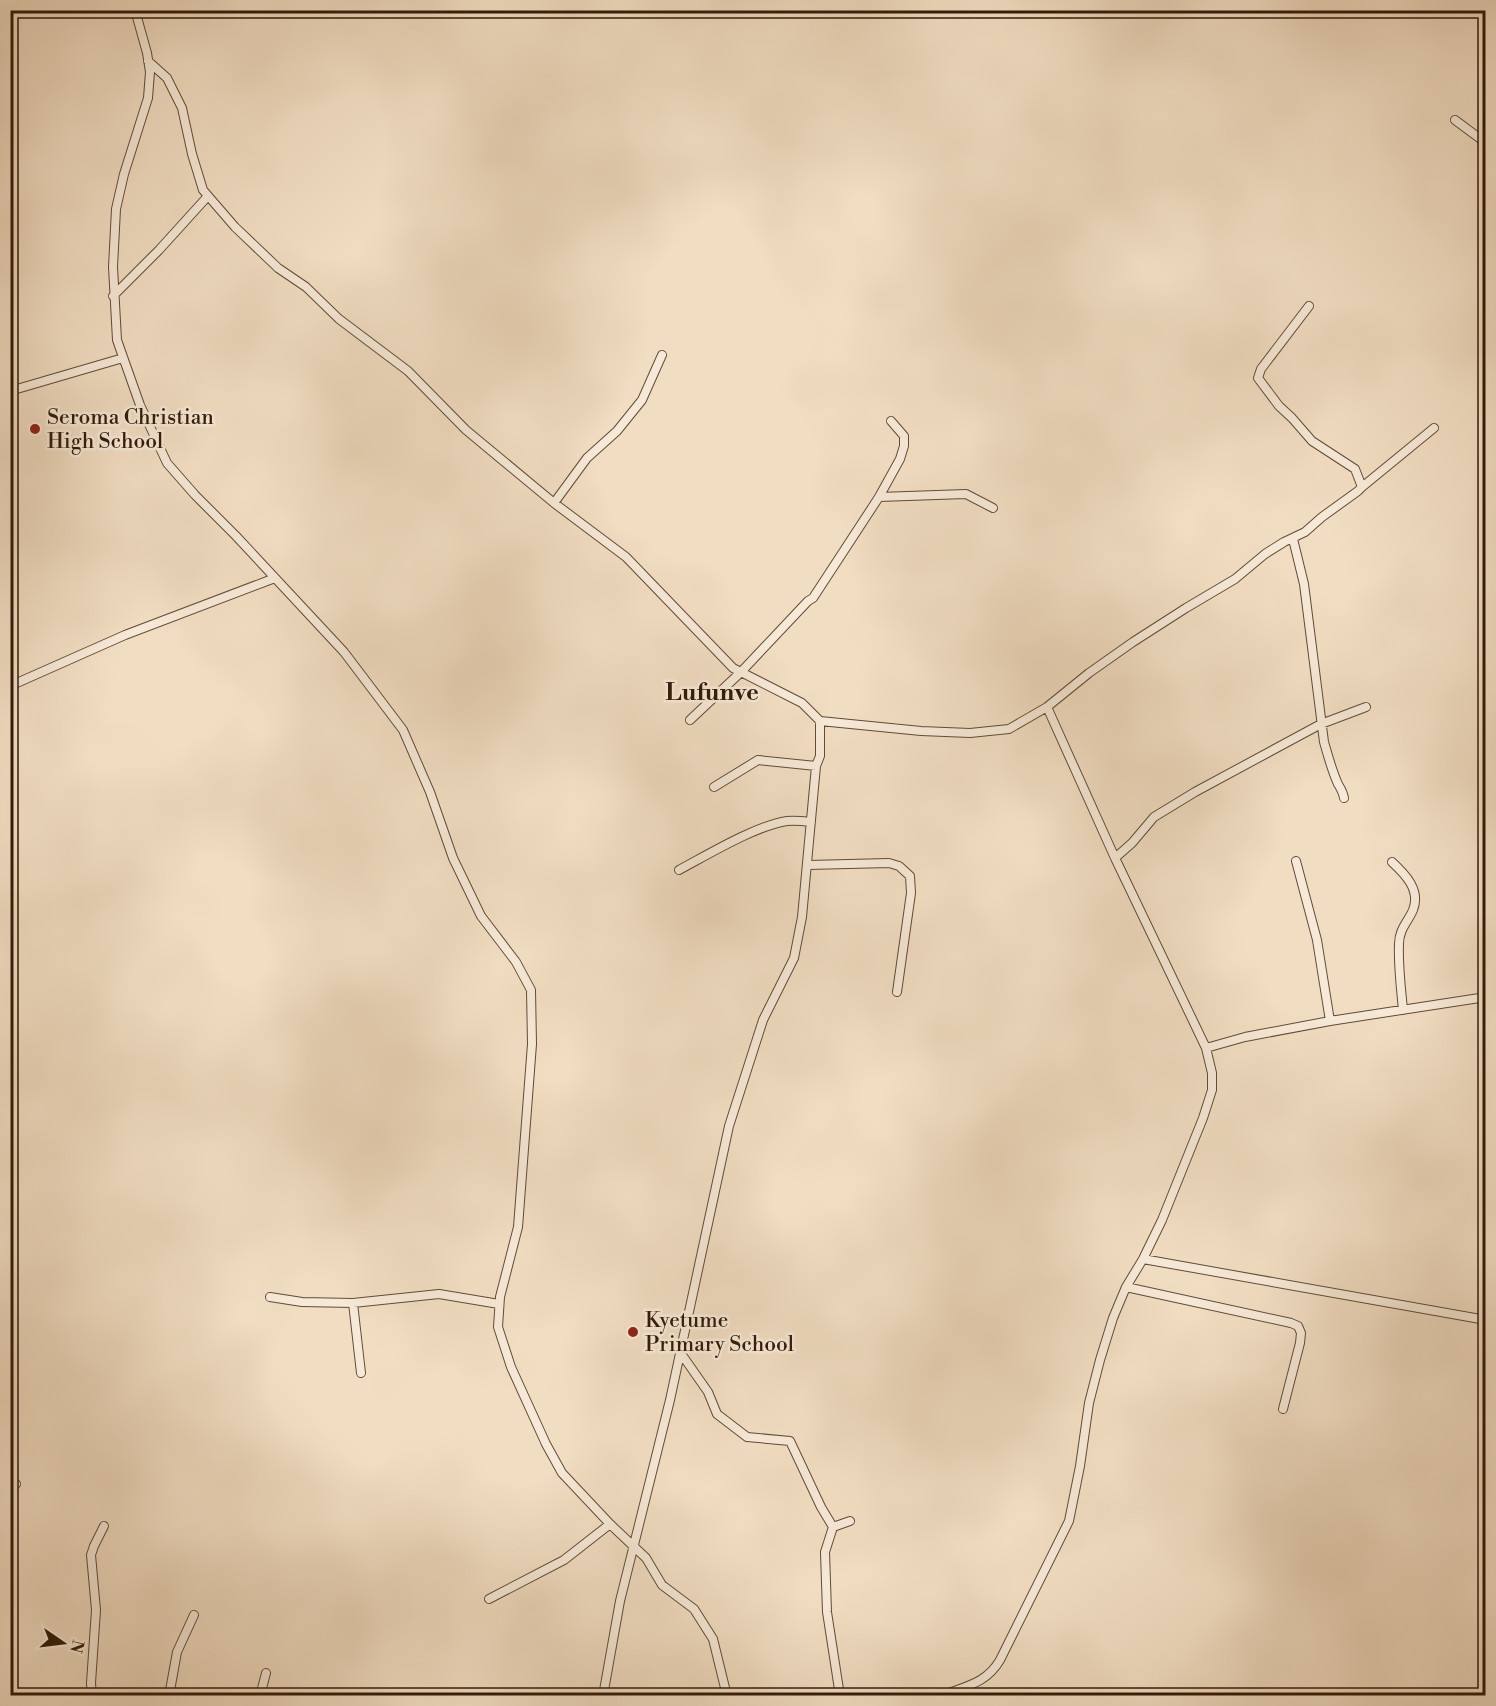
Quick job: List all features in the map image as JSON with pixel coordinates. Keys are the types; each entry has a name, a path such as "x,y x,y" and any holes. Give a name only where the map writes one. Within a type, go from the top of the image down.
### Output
{"street":[{"path":"135,10 150,72 148,98 124,174 116,209 113,296 117,340 140,405 167,463 344,652 402,730 430,792 453,858 480,916 516,962 531,990 532,1044 518,1227 500,1296 498,1327 511,1367 546,1444 562,1473 646,1558 662,1585 694,1610 713,1639 726,1695"},
{"path":"148,61 167,78 182,108 203,190 235,227 278,268 306,287 339,319 408,371 466,430 626,557 733,668 802,703 820,721 921,731 970,733 1009,729 1047,707 1133,642 1235,579 1265,554 1305,532 1434,428"},
{"path":"1455,120 1485,143"},
{"path":"113,296 208,196"},
{"path":"1309,306 1261,369 1258,378 1279,406 1312,441 1355,469 1362,487"},
{"path":"555,502 587,458 617,431 642,400 662,355"},
{"path":"10,391 123,357"},
{"path":"690,720 741,672 813,598 879,497 900,459 904,436 891,421"},
{"path":"879,497 966,494 993,508"},
{"path":"1293,538 1304,584 1321,724 1329,760 1344,798"},
{"path":"10,687 125,635 275,578"},
{"path":"941,1695 986,1678 992,1672 1069,1521 1089,1403 1100,1360 1126,1287 1162,1220 1212,1090 1212,1073 1206,1048 1115,858 1047,707"},
{"path":"1115,858 1132,843 1154,817 1195,792 1321,724 1366,707"},
{"path":"603,1695 620,1601 670,1401 729,1126 763,1020 794,958 802,917 816,766 820,756 820,721"},
{"path":"714,787 758,760 816,766"},
{"path":"679,870 741,838 770,826 788,821 811,822"},
{"path":"1296,861 1317,940 1330,1022"},
{"path":"1392,862 1412,884 1415,897 1413,910 1401,931 1399,943 1402,1010"},
{"path":"808,865 889,864 899,866 910,876 911,893 897,992"},
{"path":"1206,1048 1245,1037 1485,997"},
{"path":"1143,1259 1485,1320"},
{"path":"1126,1287 1298,1326 1301,1333 1300,1343 1283,1408"},
{"path":"270,1297 302,1302 353,1303 439,1294 500,1304"},
{"path":"353,1303 361,1373"},
{"path":"680,1352 708,1392 717,1414 747,1437 790,1441 833,1527 825,1552 827,1612 840,1695"},
{"path":"833,1527 850,1521"},
{"path":"489,1599 564,1560 610,1524"},
{"path":"92,1695 96,1610 91,1555 104,1526"},
{"path":"169,1695 177,1652 194,1615"},
{"path":"260,1695 266,1673"}],"place":[{"name":"Seroma Christian High School","path":"35,429"},
{"name":"Kyetume Primary School","path":"633,1332"}],"district":[{"name":"Lufunve","path":"712,692"}]}
